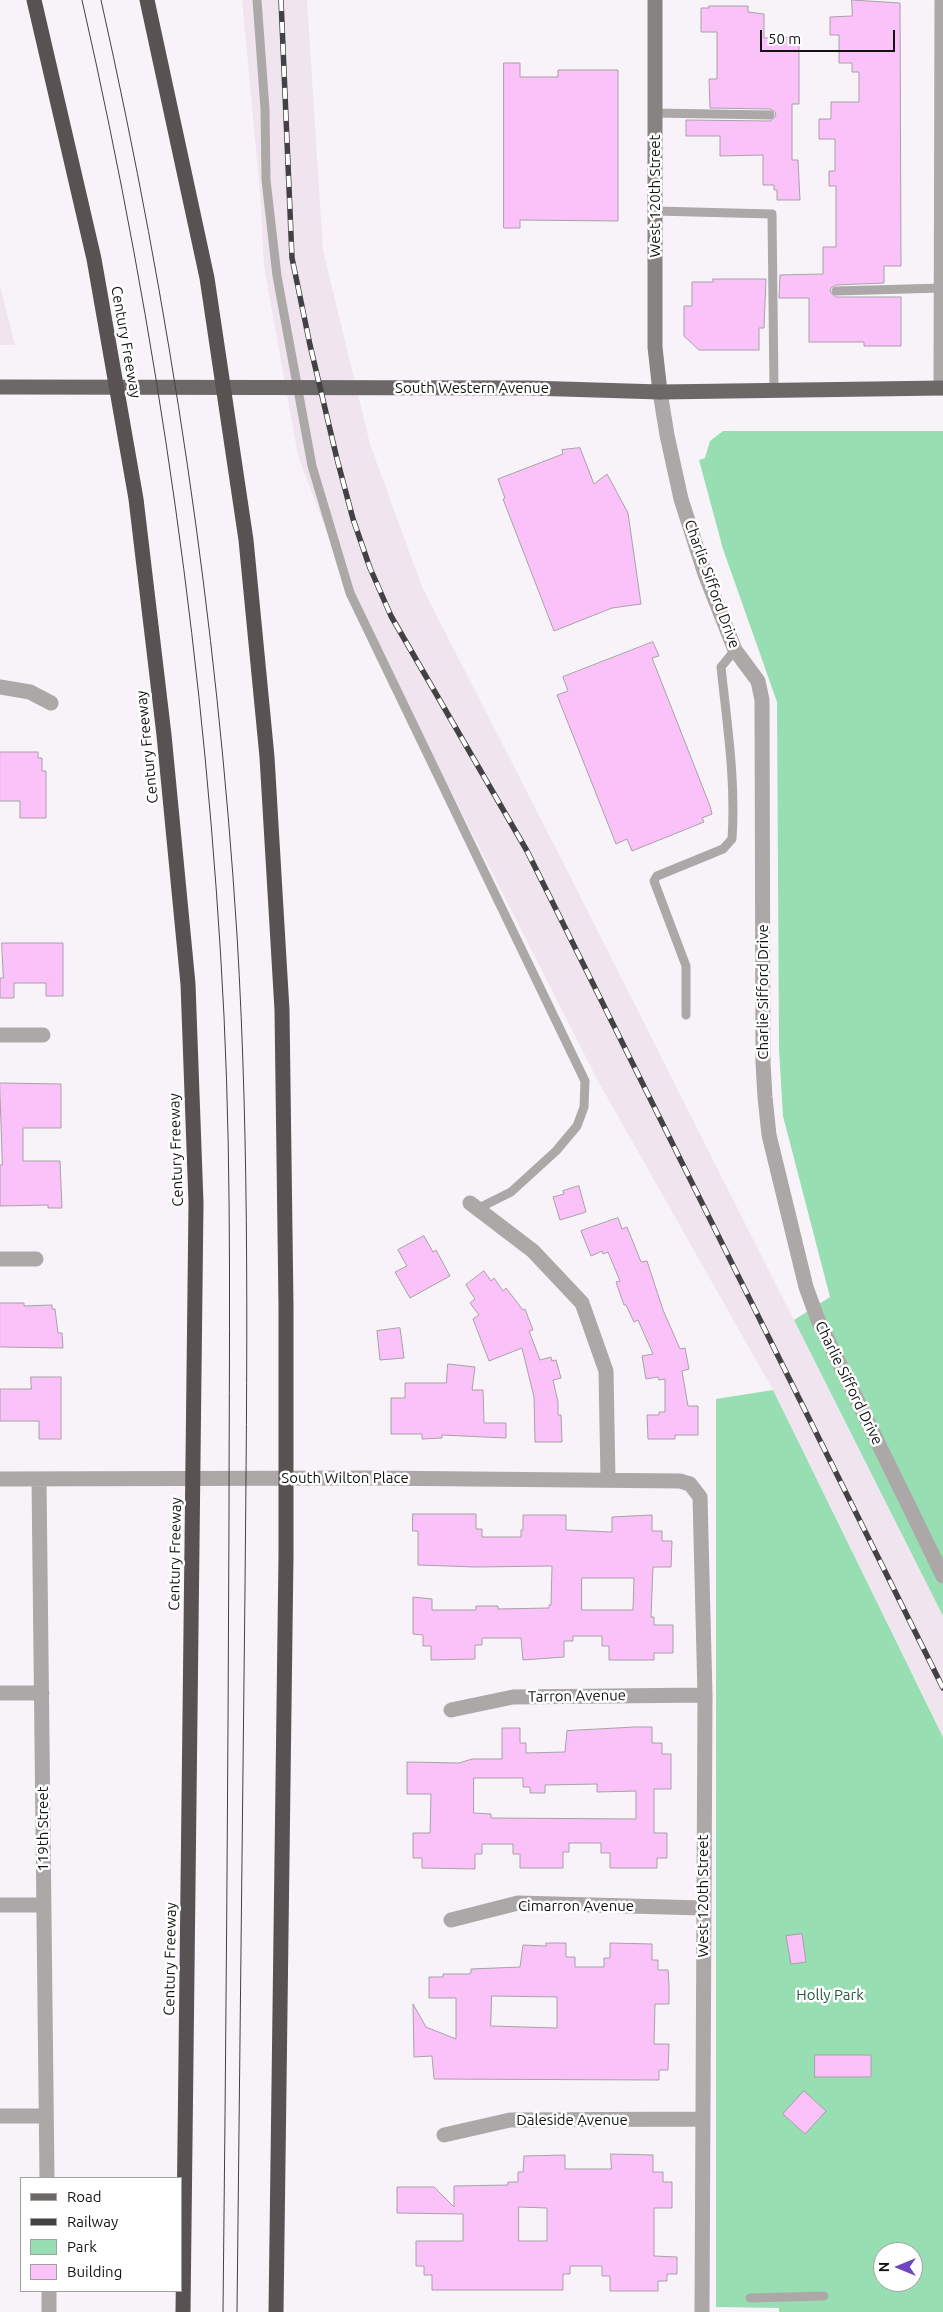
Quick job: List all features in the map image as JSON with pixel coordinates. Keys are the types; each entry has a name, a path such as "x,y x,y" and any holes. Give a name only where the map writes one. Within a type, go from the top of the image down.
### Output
{"highway":[{"name":"Century Freeway","path":"34,0 94,259 136,499 164,735 188,984 196,1203 183,2312"},
{"path":"147,0 207,278 246,540 267,757 281,1000 286,1306 286,1554 276,2312"}],"main road":[{"name":"South Western Avenue","path":"0,387 530,388 660,392 942,388"}],"street":[{"name":"West 120th Street","path":"654,0 655,347 660,392"},
{"path":"942,0 942,388"},
{"name":"Charlie Sifford Drive","path":"660,392 681,499 706,574 735,650 758,681 762,700 763,1063 769,1135 806,1287 818,1320 943,1576"},
{"path":"0,687 30,692 51,703"},
{"path":"0,1035 43,1035"},
{"path":"474,1205 533,1251 582,1303 606,1371 608,1479"},
{"path":"0,1259 36,1259"},
{"name":"South Wilton Place","path":"0,1480 98,1478 608,1479 680,1481 690,1484"},
{"name":"119th Street","path":"39,1480 47,2177"},
{"name":"West 120th Street","path":"690,1484 700,1496 705,1695 702,2312"},
{"path":"0,1693 42,1693"},
{"name":"Tarron Avenue","path":"451,1710 513,1697 705,1695"},
{"name":"Cimarron Avenue","path":"451,1920 518,1904 703,1908"},
{"path":"0,1905 43,1905"},
{"path":"0,2116 46,2116"},
{"name":"Daleside Avenue","path":"444,2135 510,2120 703,2119"},
{"path":"49,2292 49,2312"}],"lane":[{"path":"257,0 265,109 266,180 277,276 312,466 350,593 585,1081 584,1107 577,1126 556,1151 511,1192 474,1205"},
{"path":"655,113 770,115"},
{"path":"655,211 772,214 774,390"},
{"path":"836,290 942,288"},
{"path":"686,1015 686,966 654,881 657,876 722,849 732,839 734,808 731,752 721,667 735,650"},
{"path":"750,2298 824,2296"}],"shaded area":[{"path":"242,0 307,0 323,250 370,444 422,587 943,1616 943,1736 773,1390 598,1081 350,593 298,456 264,266 260,192"},
{"path":"0,286 15,345 0,345"}],"green space":[{"path":"723,431 943,431 943,1616 794,1320 830,1297 783,1116 779,1049 777,702 723,549 699,460 705,458 710,441"},
{"name":"Holly Park","path":"773,1390 943,1737 943,2312 779,2312 779,2308 716,2307 716,1399"}],"building":[{"path":"852,0 900,3 901,266 884,266 884,283 836,285 831,288 830,292 836,297 901,297 901,346 864,346 864,342 809,342 809,298 779,298 780,275 823,274 823,247 836,247 836,186 829,186 829,171 835,171 835,139 819,139 819,119 831,119 831,102 859,102 859,72 852,72 852,63 839,63 839,35 830,35 830,17 852,16"},
{"path":"709,6 748,6 748,12 764,14 764,38 799,37 799,104 792,104 792,160 798,160 800,200 777,200 777,190 774,190 774,185 763,185 763,155 720,156 720,136 686,136 686,120 770,121 776,116 775,112 770,109 710,108 709,79 717,79 717,32 701,32 701,8 709,8"},
{"path":"504,63 520,63 520,77 558,77 558,70 618,70 618,221 520,220 520,228 504,228"},
{"path":"713,279 766,279 764,328 759,328 759,350 699,350 684,336 684,306 692,306 692,282 713,282"},
{"path":"580,448 594,484 607,474 628,513 641,604 612,608 554,631 503,499 505,498 498,479 563,454 562,450"},
{"path":"653,642 659,656 652,658 712,814 702,818 704,822 632,851 627,839 616,844 557,695 568,691 563,677"},
{"path":"0,752 38,752 38,758 42,758 42,771 46,771 46,818 20,818 20,801 0,801"},
{"path":"2,943 63,943 63,996 46,996 46,983 14,983 14,998 0,998 0,978 3,978"},
{"path":"0,1083 61,1084 61,1128 23,1128 23,1161 60,1161 62,1208 48,1208 48,1205 0,1206 0,1165 2,1165"},
{"path":"579,1186 586,1212 560,1220 553,1197 564,1194 563,1191"},
{"path":"618,1218 622,1229 627,1227 641,1262 647,1261 663,1310 680,1349 685,1348 689,1369 682,1371 688,1406 698,1406 698,1435 675,1435 675,1439 648,1439 647,1415 659,1415 659,1412 665,1412 665,1379 659,1380 658,1377 646,1379 642,1356 653,1354 638,1320 634,1322 626,1305 624,1305 616,1282 620,1281 608,1252 603,1254 602,1251 591,1256 581,1231"},
{"path":"424,1236 433,1252 436,1250 450,1276 410,1298 395,1272 407,1266 398,1250"},
{"path":"484,1271 491,1281 494,1278 503,1291 506,1288 523,1310 525,1309 533,1330 529,1331 540,1360 551,1357 552,1361 556,1360 561,1378 553,1380 558,1402 558,1415 561,1415 562,1442 535,1442 534,1397 522,1348 489,1361 473,1319 479,1315 470,1303 475,1299 466,1285"},
{"path":"0,1303 24,1303 24,1306 52,1305 52,1309 55,1309 58,1333 62,1333 63,1348 0,1347"},
{"path":"400,1328 404,1358 380,1360 377,1331"},
{"path":"448,1364 475,1367 472,1390 483,1390 484,1423 506,1423 506,1438 442,1435 442,1438 422,1439 422,1434 391,1434 391,1398 405,1398 405,1383 446,1383"},
{"path":"31,1377 61,1377 61,1439 39,1439 39,1421 0,1421 0,1389 31,1389"},
{"path":"413,1514 476,1514 476,1529 482,1529 482,1537 521,1537 523,1515 566,1515 566,1530 612,1532 612,1517 652,1515 652,1531 662,1531 662,1541 672,1541 671,1567 653,1567 651,1617 654,1617 654,1625 673,1625 673,1653 654,1653 654,1660 609,1660 609,1646 602,1646 602,1636 573,1636 573,1641 564,1641 564,1657 523,1660 521,1638 482,1638 482,1645 475,1645 475,1659 431,1660 431,1646 423,1646 423,1635 413,1634 413,1597 432,1599 432,1610 476,1610 476,1606 498,1606 498,1609 549,1608 549,1605 551,1605 552,1566 476,1567 418,1565 418,1531 413,1531","holes":["582,1578 634,1578 633,1610 582,1610"]},
{"path":"652,1727 652,1743 662,1743 662,1754 671,1754 671,1789 654,1789 654,1833 667,1833 667,1858 657,1858 657,1868 610,1868 610,1853 601,1853 601,1843 569,1843 569,1852 563,1852 563,1868 520,1868 520,1854 513,1854 513,1844 482,1844 482,1854 475,1854 475,1869 422,1868 422,1858 413,1858 413,1833 430,1833 431,1794 407,1794 407,1762 459,1763 472,1759 502,1759 502,1728 520,1728 520,1743 526,1743 526,1753 565,1752 567,1731","holes":["474,1778 523,1778 523,1787 530,1787 530,1793 545,1793 545,1785 597,1784 597,1792 636,1791 636,1819 491,1818 491,1814 474,1813"]},
{"path":"802,1934 806,1962 791,1964 786,1936"},
{"path":"546,1943 566,1943 566,1957 575,1957 575,1967 604,1967 604,1958 610,1958 610,1943 652,1944 652,1960 658,1960 658,1970 668,1970 669,1985 669,2004 655,2004 654,2044 669,2044 668,2070 659,2070 659,2080 434,2079 432,2056 414,2057 413,2004 426,2027 456,2039 456,1998 429,1998 429,1977 443,1977 443,1974 468,1974 471,1973 471,1969 520,1967 523,1945 546,1946","holes":["492,1996 557,1997 557,2028 491,2026"]},
{"path":"815,2055 871,2055 871,2077 815,2077"},
{"path":"804,2091 826,2111 805,2134 783,2114"},
{"path":"611,2154 653,2155 653,2172 663,2172 663,2182 672,2182 672,2208 654,2208 654,2256 677,2257 677,2274 667,2274 667,2281 658,2281 658,2291 610,2291 610,2276 602,2276 602,2266 570,2266 570,2274 563,2274 563,2290 432,2290 432,2275 424,2275 424,2266 416,2266 416,2241 463,2241 463,2214 397,2213 397,2187 434,2187 454,2207 454,2186 508,2185 508,2182 518,2182 518,2172 523,2172 524,2156 565,2155 565,2169 611,2169","holes":["519,2207 547,2208 547,2241 519,2241"]}],"tram line":[{"path":"82,0 134,252 156,378 175,505 192,632 205,760 224,1016 227,1079 230,1330 223,2312"},
{"path":"101,0 149,232 187,465 217,699 237,935 246,1179 247,1343 237,2312"}],"railway":[{"path":"281,0 292,258 337,459 353,519 370,568 391,616 527,851 943,1688"}]}
